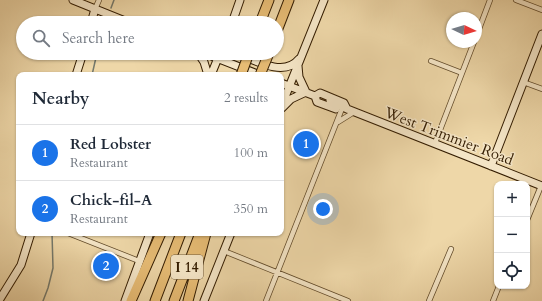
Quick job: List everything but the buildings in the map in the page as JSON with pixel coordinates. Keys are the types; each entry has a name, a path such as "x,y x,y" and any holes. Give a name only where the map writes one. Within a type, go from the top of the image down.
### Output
{"highway":[{"path":"263,16 270,0"},
{"path":"283,16 289,0"},
{"path":"242,72 246,60"},
{"path":"261,72 266,60"},
{"path":"130,301 160,236"},
{"name":"I 14","path":"155,301 180,236"},
{"name":"I 14","path":"174,301 199,236"},
{"path":"188,301 205,236"}],"main road":[{"path":"73,0 112,16"},
{"path":"234,16 240,0"},
{"path":"284,100 324,0"},
{"path":"93,16 95,9"},
{"path":"491,166 542,34"},
{"path":"256,60 274,67 282,68 295,63 302,54"},
{"path":"77,72 80,60"},
{"path":"203,60 207,72"},
{"path":"212,72 217,60"},
{"path":"228,60 254,72"},
{"path":"284,105 291,99 306,92 299,77 298,63"},
{"name":"West Trimmier Road","path":"284,84 315,96 317,102 347,111 434,143 542,186"},
{"name":"West Trimmier Road","path":"315,96 320,93 344,103 347,111"},
{"path":"0,299 21,265 30,236"},
{"path":"125,301 149,236"},
{"path":"204,301 230,236"}],"street":[{"path":"95,9 99,0"},
{"path":"482,21 490,0"},
{"path":"516,0 542,10"},
{"path":"434,143 472,48"},
{"path":"431,60 462,73"},
{"path":"523,82 542,89"},
{"path":"266,301 337,123 347,111"},
{"path":"337,123 344,117 347,111"},
{"path":"528,217 542,186"},
{"path":"76,236 139,260"},
{"path":"429,301 451,249"},
{"path":"224,251 348,301"},
{"path":"493,301 499,289"}],"waterway":[{"path":"111,8 114,0"},
{"path":"93,72 95,60"},
{"path":"43,301 53,268 52,236"}],"place":[{"name":"Red Lobster","path":"306,144"},
{"name":"Chick-fil-A","path":"106,266"}]}
